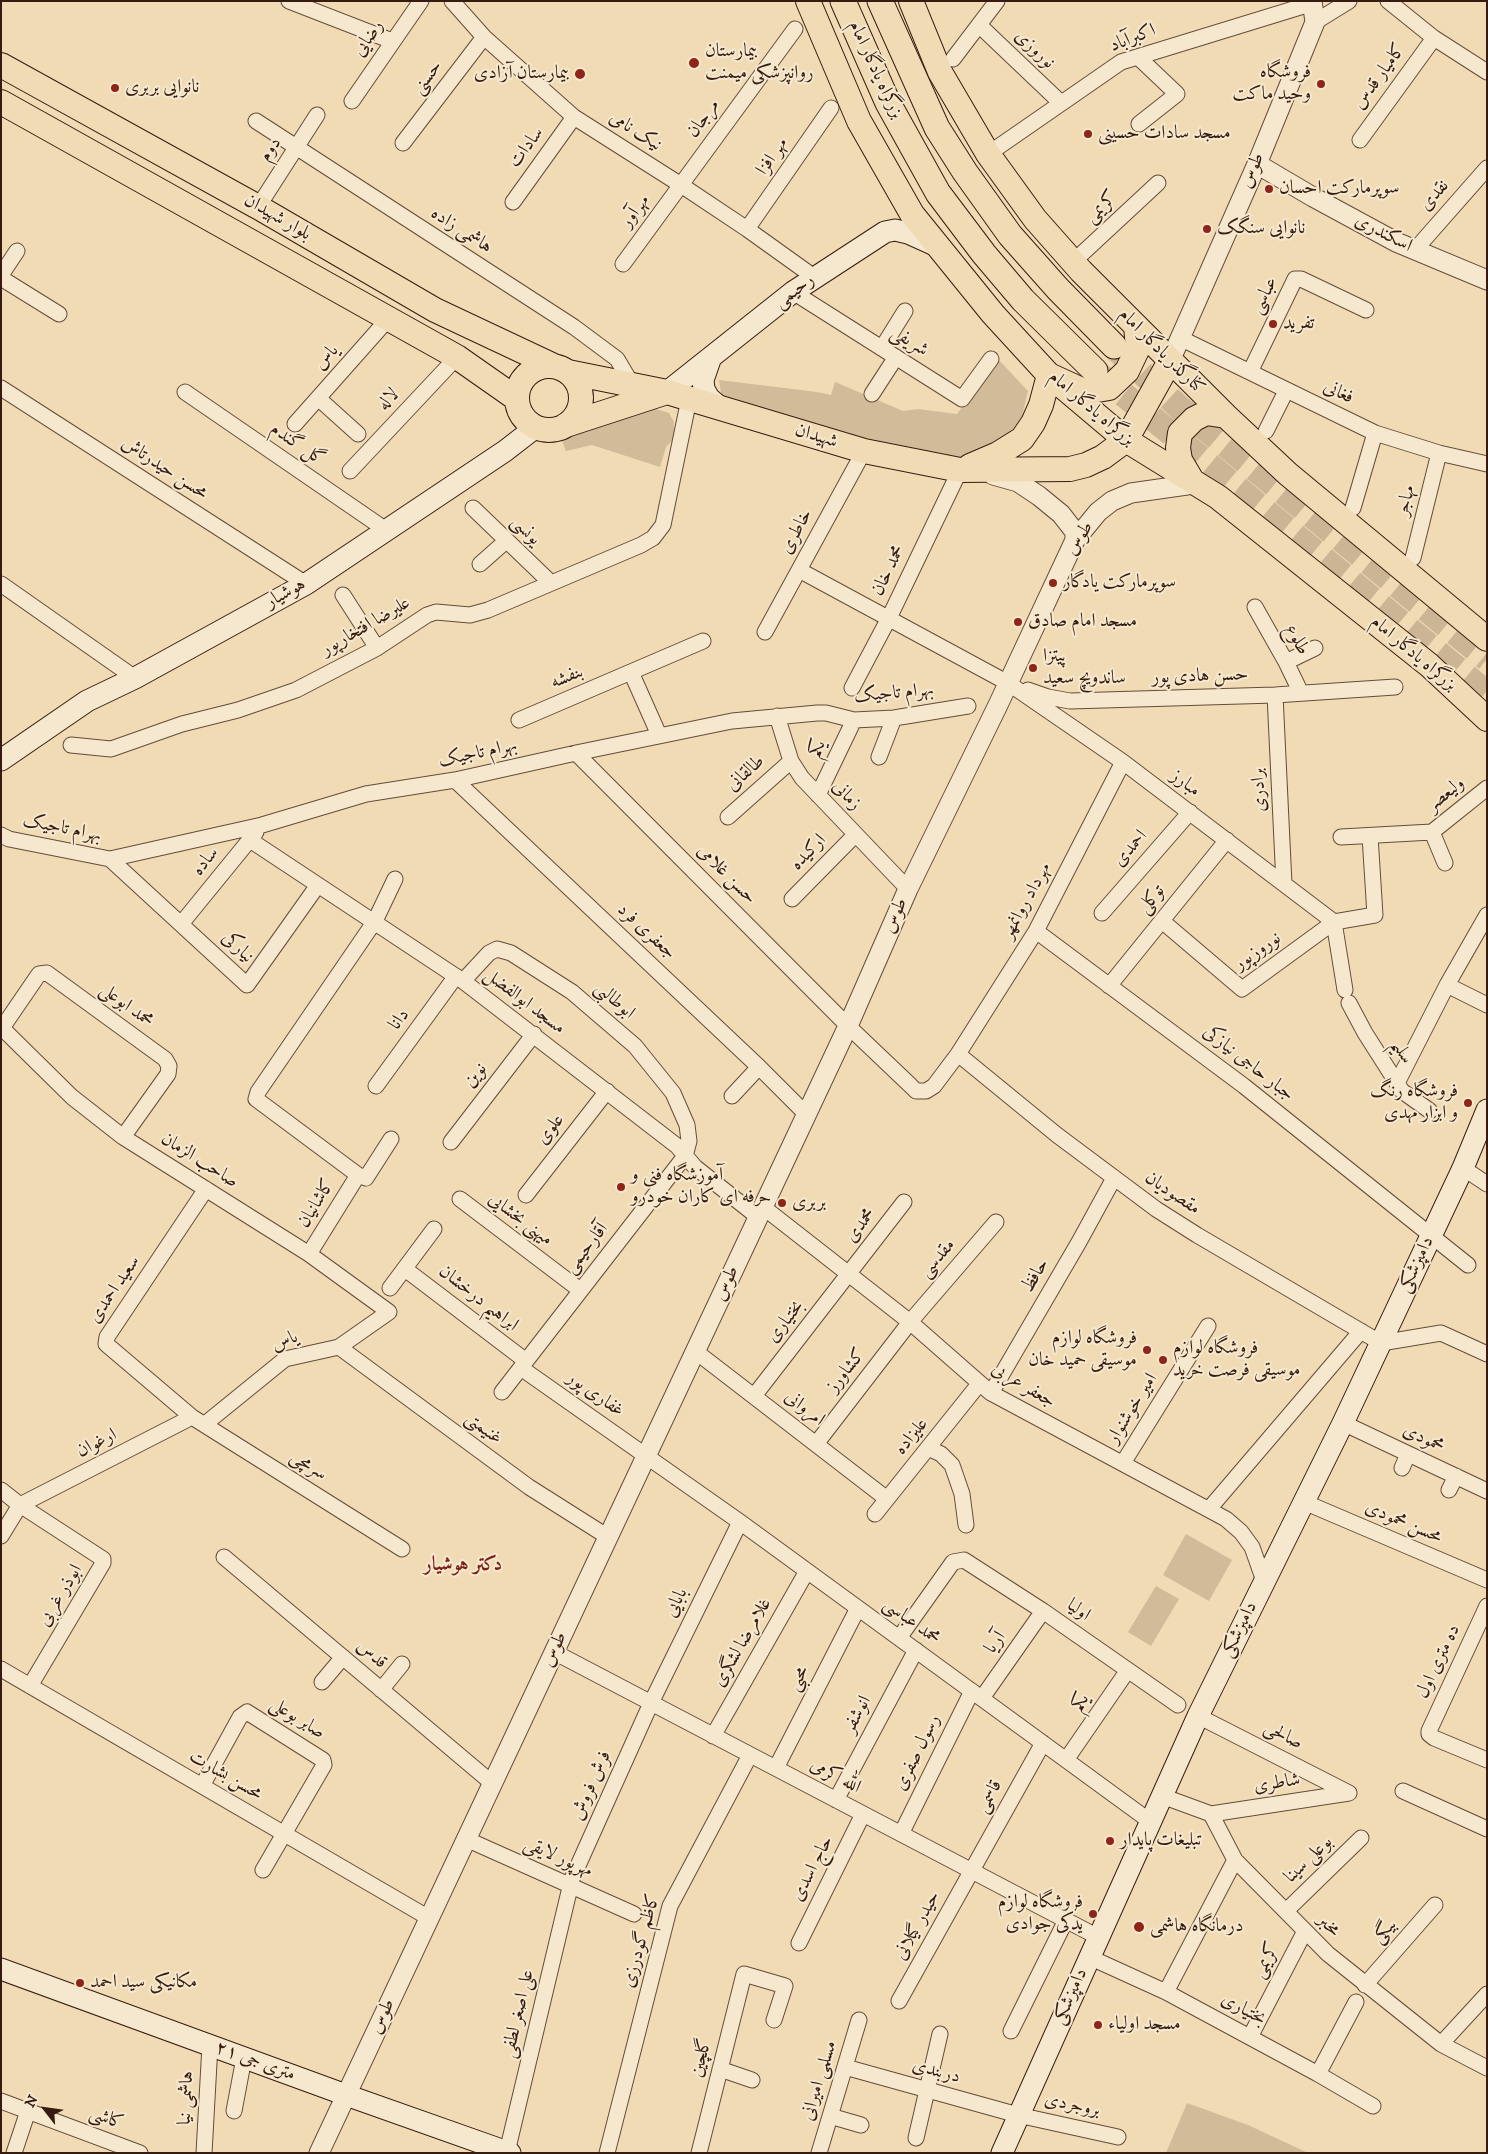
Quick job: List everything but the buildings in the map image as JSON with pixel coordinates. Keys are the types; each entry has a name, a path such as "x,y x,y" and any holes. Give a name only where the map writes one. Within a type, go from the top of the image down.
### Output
{"highway":[{"name":"بزرگراه یادگار امام","path":"843,1 888,103 938,193 984,254 1024,300 1095,372"},
{"name":"بزرگراه یادگار امام","path":"880,1 938,128 964,172 1010,235 1058,289 1114,346"}],"main road":[{"name":"بزرگراه یادگار امام","path":"808,1 859,121 912,214 993,314 1049,375 1126,440 1218,498 1429,665 1487,718"},
{"name":"کنارگذر یادگار امام","path":"911,1 940,72 988,154 1035,218 1073,262 1170,361 1288,474 1487,639"},
{"name":"بلوار شهیدان","path":"1,65 258,207 435,310 561,369"},
{"name":"بلوار شهیدان","path":"1,102 457,357 517,399"},
{"name":"رحیمی","path":"667,392 793,292 885,232 894,230 908,233 937,246"},
{"path":"960,470 998,454 1022,439 1033,423 1041,405 1049,375 1086,392 1109,388 1128,371 1138,348 1136,326"},
{"path":"711,357 703,380 704,389 709,398 722,409"},
{"name":"طوس","path":"1070,468 1103,457 1126,440 1170,361"},
{"path":"566,425 576,413 580,397 579,387 561,369 537,368 528,373 518,389 517,399 523,417 536,427 551,430 667,392"},
{"name":"شهیدان","path":"561,369 667,392 864,451 960,470 1070,468"},
{"path":"1194,484 1180,460 1178,448 1180,433 1194,419 1206,413 1226,416"},
{"name":"هوشیار","path":"1,760 24,742 87,701 135,678 306,584 505,451 536,427"},
{"name":"هوشیار","path":"1,754 24,742"},
{"name":"دامپزشکی","path":"1002,2153 1198,1716 1343,1423 1486,1116"},
{"name":"۲۱ متری جی","path":"1,1969 346,2095 509,2152"}],"street":[{"path":"289,1 392,41"},
{"name":"رضایی","path":"352,101 421,1"},
{"name":"نیک نامی","path":"452,1 484,37 574,117 681,185 814,277"},
{"path":"953,59 997,1"},
{"path":"1315,22 1348,1"},
{"path":"1388,1 1434,38 1487,72"},
{"name":"اکبرآباد","path":"988,154 1121,62 1312,2"},
{"name":"طوس","path":"1170,361 1257,164 1315,22 1312,2"},
{"name":"نوروزی","path":"979,25 1061,104"},
{"name":"مرجان","path":"681,185 795,29"},
{"name":"حسنی","path":"403,143 484,37"},
{"name":"کامیار قدس","path":"1360,140 1434,38"},
{"path":"1138,57 1177,94 1139,124"},
{"name":"مهر افزا","path":"747,229 831,108"},
{"name":"دوم","path":"258,207 317,115"},
{"name":"سادات","path":"513,202 574,117"},
{"name":"هاشمی زاده","path":"256,121 574,327 617,359 633,386"},
{"name":"اسکندری","path":"1257,164 1313,197 1414,251 1487,280"},
{"name":"نقدی","path":"1414,251 1487,168"},
{"name":"کریمی","path":"1073,262 1158,183"},
{"name":"مهرآور","path":"623,264 681,185"},
{"path":"17,251 1,276 59,314"},
{"name":"عباسی","path":"1250,372 1295,279 1366,310"},
{"name":"شریفی","path":"793,292 962,399 991,359"},
{"path":"882,348 905,311"},
{"name":"یاس","path":"295,424 389,318"},
{"name":"فغانی","path":"1180,338 1375,433 1439,453 1487,464"},
{"name":"لاله","path":"350,470 457,357"},
{"path":"872,394 896,358"},
{"name":"محسن حیدرتاش","path":"1,388 306,584"},
{"path":"1266,431 1286,390"},
{"name":"گل گندم","path":"185,392 386,530"},
{"path":"318,398 358,434"},
{"name":"علیرضا افتخارپور","path":"71,745 111,749 182,724 238,710 296,690 377,648 427,615 436,612 470,615 488,610 640,545 652,538 663,525 689,399"},
{"path":"1353,508 1375,433"},
{"name":"خاطری","path":"765,632 864,451"},
{"name":"مهاجر","path":"1413,558 1439,453"},
{"path":"960,470 1000,476 1018,482 1061,514 1075,532 1075,540"},
{"name":"محمد خان","path":"852,688 960,470"},
{"name":"طوس","path":"319,2153 848,1026 908,889 1075,540 1098,512 1112,500 1131,492 1194,484"},
{"name":"یونسی","path":"472,508 551,583"},
{"path":"480,564 506,541"},
{"path":"799,570 1008,683"},
{"path":"1,584 135,678"},
{"path":"343,595 377,648"},
{"name":"طلوع","path":"1255,607 1301,693"},
{"name":"بنفشه","path":"518,720 703,641"},
{"path":"1286,662 1315,648"},
{"path":"630,672 660,735"},
{"name":"حسن هادی پور","path":"1008,683 1048,698 1070,701 1275,695 1395,686"},
{"name":"مبارز","path":"1008,683 1123,762 1334,922"},
{"name":"برادری","path":"1275,695 1284,884"},
{"name":"بهرام تاجیک","path":"1,835 9,840 110,859 262,825 366,794 456,780 576,752 732,721 826,713 854,720 894,718 968,706"},
{"name":"زمانی","path":"776,716 791,761 802,778 908,889"},
{"path":"879,757 894,718"},
{"name":"یکم","path":"818,795 854,720"},
{"name":"حسن غلامی","path":"576,752 848,1026 916,1090 926,1091 934,1086 958,1054"},
{"name":"طالقانی","path":"728,817 791,761"},
{"name":"مهرداد روانمهر","path":"958,1054 1036,930 1123,762"},
{"name":"جعفری فرد","path":"456,780 759,1067 806,1114"},
{"name":"ولیعصر","path":"1342,837 1432,832 1487,788"},
{"name":"احمدی","path":"1102,912 1190,812"},
{"name":"ساده","path":"181,924 262,825"},
{"path":"1432,832 1445,863"},
{"name":"ارکیده","path":"792,899 855,834"},
{"path":"1334,922 1375,915 1370,836"},
{"name":"مسجد ابوالفضل","path":"250,840 375,921 459,979 607,1090 677,1146 695,1167 760,1212"},
{"name":"توکلی","path":"1109,986 1227,840"},
{"name":"نیارکی","path":"110,859 247,985 318,885"},
{"path":"391,1139 366,1178 358,1175 256,1100 264,1084 375,921 396,879"},
{"path":"1397,1083 1447,985 1487,915"},
{"name":"نوروزپور","path":"1162,921 1242,989 1334,922"},
{"name":"سلیم","path":"1334,922 1347,996 1365,1033 1397,1083 1413,1100 1430,1111"},
{"name":"جبار حاجی نیازکی","path":"1036,930 1244,1086 1468,1265"},
{"name":"ابوطالبی","path":"459,979 489,953 502,949 572,992 635,1046 673,1093 687,1125 688,1141 685,1156"},
{"name":"محمد ابوعلی","path":"2,1027 39,974 47,973 165,1059 168,1066 168,1074 123,1137"},
{"name":"دانا","path":"376,1086 459,979"},
{"path":"1447,985 1487,1005"},
{"name":"صاحب الزمان","path":"2,1027 72,1097 123,1137 309,1254 389,1312"},
{"name":"نوین","path":"451,1142 534,1034"},
{"name":"مقصودیان","path":"958,1054 1156,1209 1380,1343"},
{"path":"732,1096 759,1067"},
{"name":"علوی","path":"526,1195 607,1090"},
{"name":"آقارحیمی","path":"502,1392 685,1156"},
{"path":"1463,1168 1487,1184"},
{"name":"کاشانیان","path":"309,1254 358,1175"},
{"name":"حافظ","path":"985,1389 1079,1242 1114,1178"},
{"name":"سعید احمدی","path":"198,1420 106,1344 105,1340 206,1189"},
{"name":"میهنی بخشایی","path":"460,1199 580,1290"},
{"name":"محمدی","path":"850,1273 904,1202"},
{"name":"جعفر عربی","path":"760,1212 850,1273 910,1322 985,1389 1226,1519 1241,1532 1252,1547 1264,1581"},
{"name":"مقدسی","path":"910,1322 996,1222"},
{"path":"390,1288 434,1229"},
{"name":"ابراهیم درخشان","path":"405,1269 523,1364"},
{"name":"بختیاری","path":"754,1396 850,1273"},
{"name":"یاس","path":"198,1420 285,1360 339,1347 389,1312"},
{"name":"کشاورز","path":"816,1444 910,1322"},
{"name":"امیر خوشنوار","path":"1123,1463 1208,1326"},
{"path":"1208,1509 1361,1331"},
{"path":"1380,1343 1441,1333 1487,1354"},
{"name":"غنیمتی","path":"339,1347 528,1487 608,1537"},
{"name":"امروانی","path":"695,1351 887,1499"},
{"name":"غفاری پور","path":"523,1364 646,1455"},
{"name":"علیزاده","path":"876,1514 928,1448 985,1389"},
{"name":"ارغوان","path":"20,1505 198,1420"},
{"name":"سرمچی","path":"198,1420 402,1549"},
{"name":"محمودی","path":"1343,1423 1487,1491"},
{"path":"928,1448 941,1454 952,1465 962,1494 966,1525"},
{"path":"1402,1468 1408,1454"},
{"name":"محمد عباسی","path":"646,1455 1151,1822"},
{"path":"1449,1490 1456,1476"},
{"path":"1,1490 20,1505 1,1536"},
{"name":"محسن محمودی","path":"1304,1502 1487,1580"},
{"name":"ابوذر غربی","path":"20,1505 103,1559 103,1563 30,1686"},
{"name":"بابایی","path":"651,1703 740,1522"},
{"name":"قدس","path":"224,1557 492,1783"},
{"name":"اولیا","path":"899,1638 953,1562 958,1560 971,1563 1178,1705"},
{"name":"غلامرضا لشگری","path":"714,1736 807,1571"},
{"name":"ده متری اول","path":"1487,1606 1428,1731 1429,1734 1487,1760"},
{"name":"محبی","path":"776,1768 858,1608"},
{"name":"آریا","path":"977,1695 1043,1612"},
{"name":"انوشفر","path":"836,1800 916,1650"},
{"name":"الله کرمی","path":"554,1652 1098,1937"},
{"path":"322,1682 343,1657"},
{"path":"382,1690 402,1664"},
{"name":"محسن بشارت","path":"1,1669 429,1918"},
{"name":"یکم","path":"1066,1760 1128,1670"},
{"name":"رسول صفری","path":"901,1834 977,1695"},
{"name":"فرش فروش","path":"570,1886 651,1703"},
{"name":"صابر بوعلی","path":"202,1786 240,1717 247,1712 323,1760 324,1765 282,1833"},
{"name":"صالحی","path":"1198,1716 1349,1793"},
{"name":"قاسمی","path":"972,1871 1043,1743"},
{"name":"کاظم گودرزی","path":"607,2153 670,1906 750,1755"},
{"path":"1403,1791 1487,1829"},
{"name":"شاطری","path":"1211,1814 1349,1793"},
{"path":"1162,1796 1211,1814"},
{"name":"حاج اسدی","path":"798,1943 863,1814"},
{"name":"مخبر","path":"1211,1814 1235,1860 1328,1954 1441,2044 1487,2068"},
{"path":"263,1870 282,1833"},
{"name":"بوعلی سینا","path":"1286,1911 1361,1838"},
{"name":"مهرپور لایقی","path":"466,1839 634,1914"},
{"path":"1166,1992 1235,1860"},
{"name":"حیدر گیلانی","path":"899,2001 972,1871"},
{"name":"علی‌ اصغر لطفی","path":"509,2152 570,1886"},
{"name":"بیگی","path":"1365,1985 1435,1905"},
{"path":"1011,2031 1066,1920"},
{"name":"کریمی","path":"1250,2037 1305,1931"},
{"name":"بختیاری","path":"1089,1956 1166,1992 1373,2106"},
{"name":"گلچین","path":"699,2153 744,1974 784,1986 774,2020"},
{"path":"1441,2044 1487,1994"},
{"path":"1318,2074 1356,2002"},
{"name":"مسلمی امیرانی","path":"819,2153 859,2020"},
{"path":"916,2138 940,2034"},
{"name":"هاشمی نیا","path":"204,2153 210,2045"},
{"path":"234,2111 244,2058"},
{"name":"دربندی","path":"844,2067 1018,2115"},
{"path":"720,2070 752,2080"},
{"name":"کاشی","path":"1,2101 140,2153"},
{"path":"14,2153 28,2111"},
{"name":"بروجردی","path":"1018,2115 1118,2137"},
{"path":"830,2116 861,2126"}],"shaded area":[{"path":"997,358 1028,391 1022,416 1005,438 971,460 877,450 722,399 719,380 831,395 835,382 903,411 918,409 957,414"},
{"path":"646,406 669,413 674,422 674,439 666,447 660,467 592,445 566,451 559,433"},
{"path":"1186,1534 1232,1560 1209,1601 1163,1575"},
{"path":"1156,1586 1179,1599 1151,1646 1128,1632"},
{"path":"1187,2103 1248,2125 1308,2153 1166,2153"}],"tunnel":[{"path":"1115,348 1180,408 1487,659"},
{"path":"1095,371 1487,693"}],"place":[{"name":"بیمارستان روانپزشکی میمنت","path":"694,63"},
{"name":"بیمارستان آزادی","path":"580,74"},
{"name":"فروشگاه وحید ماکت","path":"1321,84"},
{"name":"نانوایی بربری","path":"115,88"},
{"name":"مسجد سادات حسینی","path":"1088,134"},
{"name":"سوپرمارکت احسان","path":"1269,189"},
{"name":"نانوایی سنگک","path":"1207,229"},
{"name":"تفرید","path":"1273,324"},
{"name":"سوپرمارکت یادگار","path":"1053,583"},
{"name":"مسجد امام صادق","path":"1018,622"},
{"name":"پیتزا ساندویچ سعید","path":"1033,668"},
{"name":"فروشگاه رنگ و ابزار مهدی","path":"1468,1103"},
{"name":"آموزشگاه فنی و حرفه ای کاران خودرو","path":"621,1187"},
{"name":"بربری","path":"782,1203"},
{"name":"فروشگاه لوازم موسیقی حمید خان","path":"1147,1350"},
{"name":"فروشگاه لوازم موسیقی فرصت خرید","path":"1163,1360"},
{"name":"تبلیغات پایدار","path":"1110,1841"},
{"name":"فروشگاه لوازم یدکی جوادی","path":"1093,1914"},
{"name":"درمانگاه هاشمی","path":"1139,1927"},
{"name":"مکانیکی سید احمد","path":"80,1983"},
{"name":"مسجد اولیاء","path":"1098,2025"}],"district":[{"name":"دکتر هوشیار","path":"463,1566"}]}
